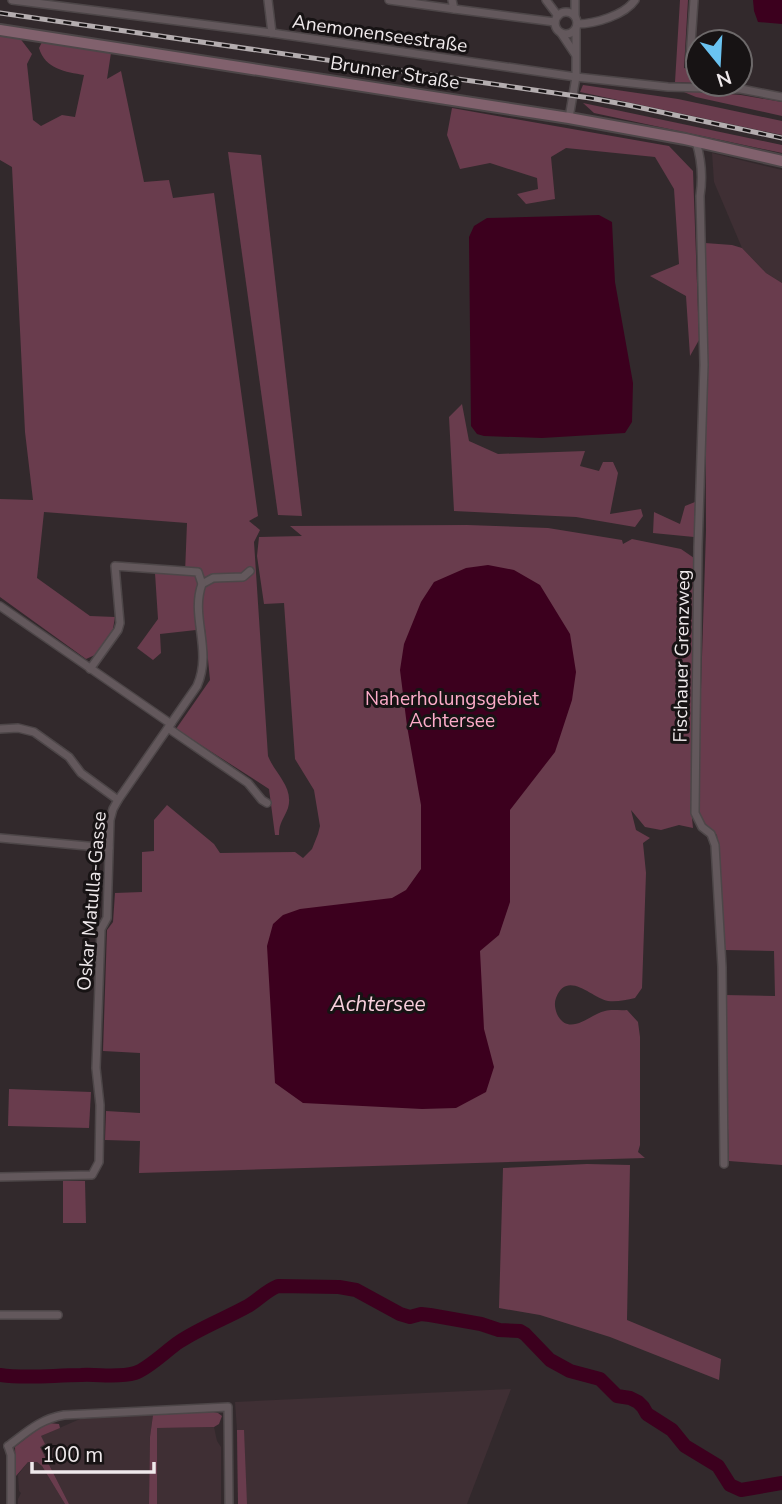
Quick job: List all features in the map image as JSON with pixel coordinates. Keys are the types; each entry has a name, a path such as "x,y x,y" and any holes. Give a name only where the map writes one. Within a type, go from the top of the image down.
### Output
{"main road":[{"name":"Brunner Straße","path":"0,30 569,118 782,161"}],"street":[{"name":"Anemonenseestraße","path":"12,0 272,33 576,77 684,87"},
{"path":"268,0 272,33"},
{"path":"389,0 556,19 564,12 575,16"},
{"path":"452,0 454,9"},
{"path":"546,0 556,19 556,29 575,54"},
{"path":"569,118 576,77 575,0"},
{"path":"561,33 571,33 577,27 622,12 635,0"},
{"path":"692,28 694,0"},
{"name":"Anemonenseestraße","path":"754,90 782,97"},
{"name":"Fischauer Grenzweg","path":"696,142 703,179 700,196 704,365 698,547 695,813 702,827 711,834 715,845 722,967 724,1164"},
{"name":"Oskar Matulla-Gasse","path":"0,1177 92,1175 99,1162 100,1105 96,1068 101,929 107,918 110,820 118,800 202,675 204,660 198,596 202,584 198,572 115,566 120,623 118,630 90,669"},
{"path":"202,584 213,578 243,577 250,571"},
{"path":"0,606 248,783 267,803"},
{"path":"0,729 18,727 34,732 69,757 81,773 118,800"},
{"path":"0,838 109,848"},
{"path":"0,1315 58,1315"},
{"path":"11,1504 12,1455 4,1445 40,1422 64,1415 228,1407 229,1504"}],"shaded area":[{"path":"712,153 782,170 782,283 766,273 742,248 714,182"},
{"path":"511,1389 467,1504 238,1504 235,1402"},
{"path":"153,1415 149,1504 69,1504 40,1447 41,1436 80,1419"},
{"path":"214,1427 221,1447 221,1504 157,1504 157,1428"},
{"path":"28,1462 37,1462 42,1466 65,1504 18,1504 21,1493 18,1475"}],"green space":[{"path":"680,0 688,0 686,28 684,28 684,82 675,82"},
{"path":"0,34 19,37 32,54 27,64 33,120 41,126 62,115 75,117 84,75 63,71 51,65 39,48 42,42 48,40 111,53 107,79 121,71 144,182 169,180 173,198 214,193 258,516 249,521 260,530 254,542 268,756 286,787 289,800 279,835 275,835 269,789 176,729 210,680 205,629 160,634 161,653 153,660 137,648 158,619 155,573 185,573 187,523 44,512 37,578 90,616 115,617 113,629 95,655 86,659 0,597 0,499 33,500 25,432 12,167 0,160"},
{"path":"583,85 678,99 782,121 782,135 580,92"},
{"path":"754,97 782,102 782,116 701,98"},
{"path":"583,103 782,145 782,153 594,113"},
{"path":"452,108 669,146 693,171 699,340 690,356 686,296 650,276 679,264 674,189 655,157 566,148 551,157 555,199 526,204 517,194 538,189 537,178 490,163 460,169 447,135"},
{"path":"228,152 261,155 302,516 278,515"},
{"path":"705,243 742,248 766,273 782,283 782,1165 729,1161 724,995 775,996 774,951 725,950 717,835 697,814 706,531"},
{"path":"462,404 469,441 498,454 585,451 580,466 599,471 603,462 613,462 618,473 610,514 641,509 643,516 635,527 576,517 454,511 449,417"},
{"path":"695,502 694,537 653,533 654,512 680,524 685,506"},
{"name":"Naherholungsgebiet Achtersee","path":"467,525 548,528 622,540 623,544 632,539 681,549 694,558 693,828 679,825 661,830 645,827 631,810 636,830 650,838 643,843 646,873 642,988 635,998 608,1001 573,985 561,990 555,1002 557,1014 567,1024 580,1023 610,1010 627,1010 638,1022 638,1152 645,1158 139,1173 140,1141 105,1140 106,1111 140,1113 140,1053 103,1051 107,930 113,922 115,893 142,892 142,852 154,851 154,820 167,805 214,844 220,853 295,852 303,858 312,849 320,826 314,790 295,759 284,603 264,604 257,556 259,537 302,536 290,526"},
{"path":"9,1089 91,1092 89,1128 8,1126"},
{"path":"630,1165 627,1320 721,1359 719,1380 610,1337 540,1315 499,1308 503,1168"},
{"path":"63,1181 85,1181 86,1223 63,1223"},
{"path":"213,1412 222,1416 219,1424 214,1427 157,1428 157,1504 149,1504 153,1415"},
{"path":"48,1423 59,1424 60,1428 41,1436 45,1444 40,1447 69,1504 65,1504 37,1462 28,1462 16,1476 15,1447"},
{"path":"237,1430 244,1430 247,1504 238,1504"}],"water":[{"path":"753,0 782,0 782,24 758,22"},
{"path":"599,215 612,222 615,282 633,383 632,422 625,433 542,438 477,434 471,426 469,237 474,226 487,218"},
{"name":"Achtersee","path":"488,565 514,570 540,585 570,634 576,672 572,700 555,752 510,810 510,902 499,935 480,951 484,1029 494,1067 486,1092 456,1108 422,1109 303,1103 275,1083 267,946 273,924 283,915 300,909 392,898 406,890 421,869 421,805 400,670 404,644 421,602 434,582 466,568"}],"waterway":[{"path":"0,1375 115,1376 135,1373 146,1368 187,1337 246,1307 278,1286 339,1287 356,1290 410,1317 430,1315 499,1330 520,1331 550,1360 570,1371 600,1379 617,1396 638,1402 647,1414 672,1430 685,1446 718,1466 730,1485 741,1490 782,1483"}],"railway":[{"path":"0,13 590,98 782,138"}]}
